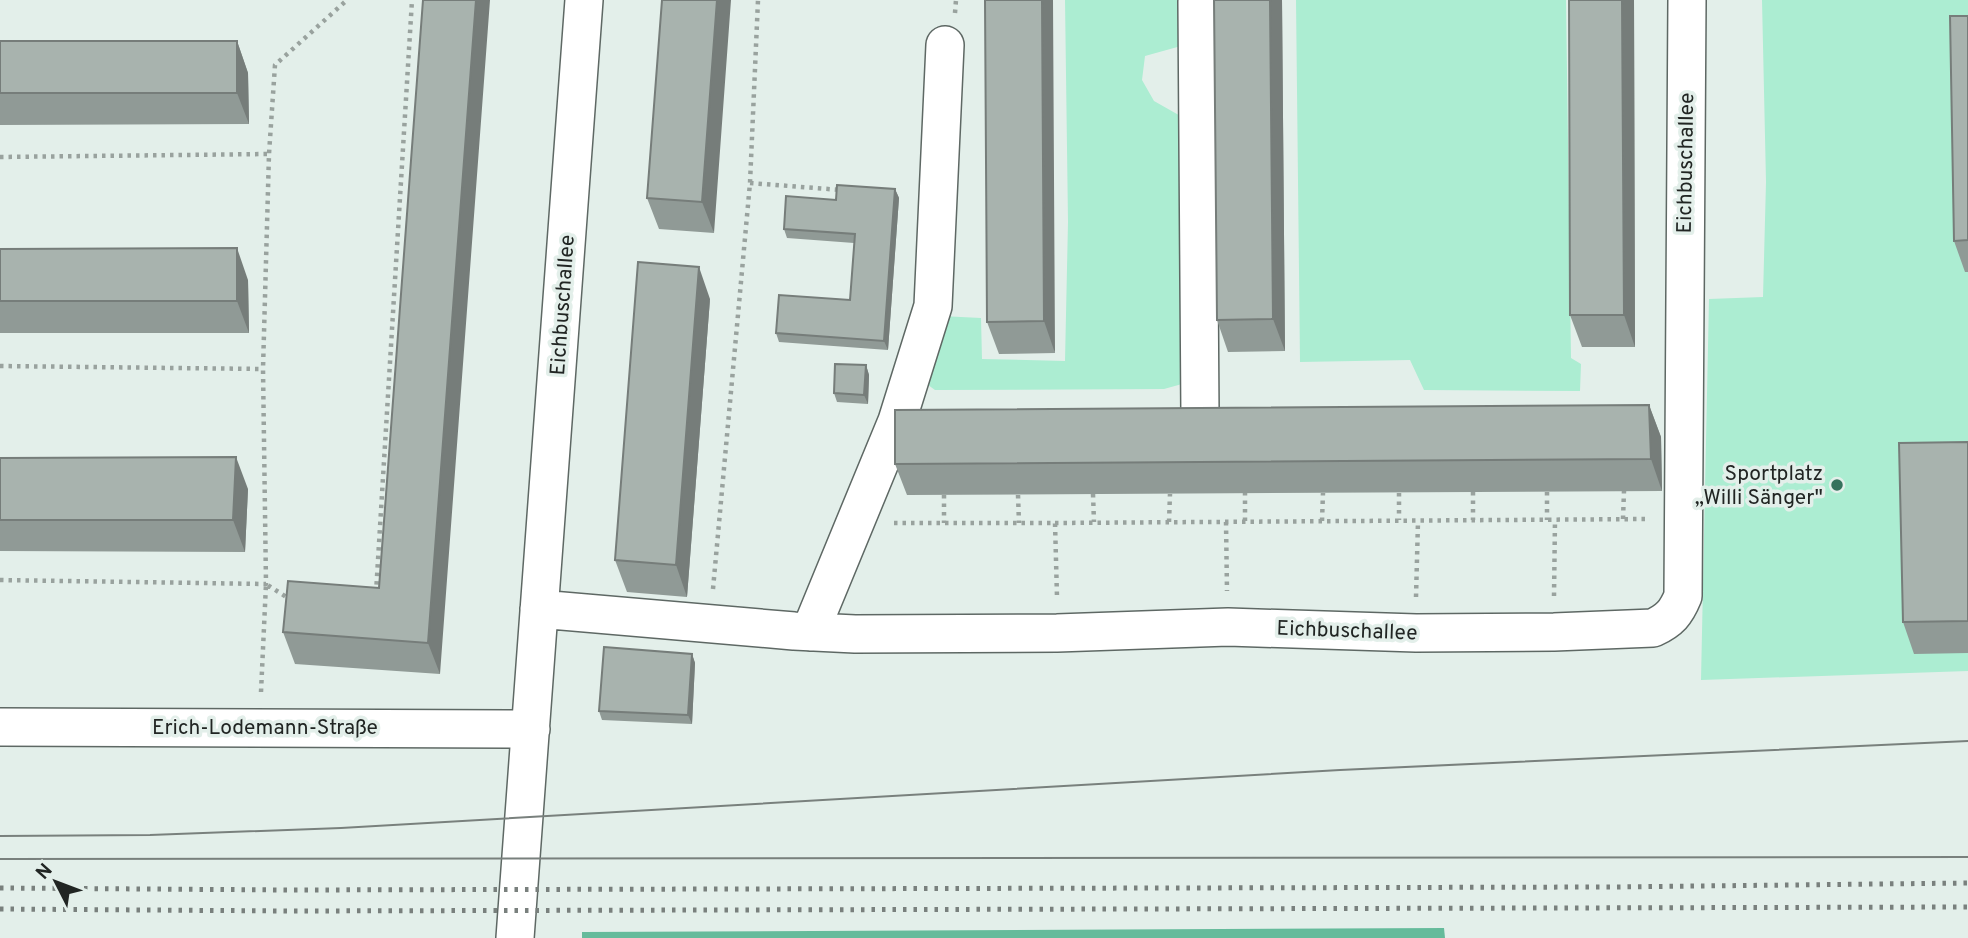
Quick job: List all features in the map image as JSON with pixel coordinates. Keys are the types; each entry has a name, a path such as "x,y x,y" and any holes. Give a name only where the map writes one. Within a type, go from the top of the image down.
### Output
{"street":[{"name":"Eichbuschallee","path":"515,938 584,0"},
{"name":"Eichbuschallee","path":"540,609 855,634 1057,633 1227,626 1416,633 1554,632 1653,628 1666,622 1676,612 1683,596 1685,519 1669,411 1687,0"},
{"path":"1197,2 1200,416"},
{"path":"810,632 897,421 933,306 946,45"},
{"path":"897,421 939,420"},
{"name":"Erich-Lodemann-Straße","path":"0,727 531,729"}],"path":[{"path":"260,727 266,584 263,369 275,65 347,0"},
{"path":"375,605 412,0"},
{"path":"710,624 750,183 758,0"},
{"path":"0,157 270,154"},
{"path":"750,183 845,190"},
{"path":"0,366 263,369"},
{"path":"1623,491 1623,519"},
{"path":"1473,492 1473,520"},
{"path":"1547,492 1547,520"},
{"path":"1322,521 1323,493"},
{"path":"1399,493 1399,520"},
{"path":"1093,494 1094,523"},
{"path":"1170,494 1170,522"},
{"path":"1245,494 1245,522"},
{"path":"944,495 944,523"},
{"path":"1018,495 1018,523"},
{"path":"856,524 1685,519"},
{"path":"1416,633 1418,520"},
{"path":"1554,632 1555,520"},
{"path":"1226,522 1227,626"},
{"path":"1055,523 1057,633"},
{"path":"0,580 266,584 289,600 302,600"}],"green space":[{"path":"1065,0 1182,0 1181,46 1145,56 1142,80 1154,101 1184,118 1182,384 1164,389 935,390 924,382 941,316 981,318 982,359 1065,361 1068,222"},
{"path":"1296,0 1566,0 1571,358 1581,364 1580,391 1424,390 1410,360 1300,362"},
{"name":"Sportplatz „Willi Sänger\"","path":"1762,0 1968,0 1968,671 1701,680 1709,299 1763,297 1766,182"},
{"path":"1444,928 1445,938 582,938 582,932"}],"building":[{"path":"423,0 476,0 428,643 283,632 288,581 379,588"},
{"path":"662,0 717,0 702,202 647,198"},
{"path":"985,0 1042,0 1044,321 987,322"},
{"path":"1214,0 1270,0 1273,319 1217,320"},
{"path":"1569,0 1622,0 1624,315 1570,315"},
{"path":"1950,16 1968,16 1968,240 1954,241"},
{"path":"0,41 237,41 237,93 0,93"},
{"path":"837,185 895,189 884,341 776,333 779,295 850,300 855,234 784,229 786,196 836,200"},
{"path":"237,248 237,301 0,301 0,249"},
{"path":"638,262 699,267 676,565 615,560"},
{"path":"835,364 866,365 864,395 834,393"},
{"path":"1649,405 1651,459 895,464 895,410"},
{"path":"1968,442 1968,621 1903,622 1899,443"},
{"path":"236,457 233,520 0,520 0,458"},
{"path":"604,647 692,654 688,715 599,711"}],"tram line":[{"path":"0,836 150,835 341,828 1340,770 1968,741"},
{"path":"0,859 1968,857"}],"railway":[{"path":"0,888 289,890 1611,887 1968,883"},
{"path":"0,909 290,911 1968,907"}],"place":[{"name":"Sportplatz „Willi Sänger\"","path":"1837,485"}]}
